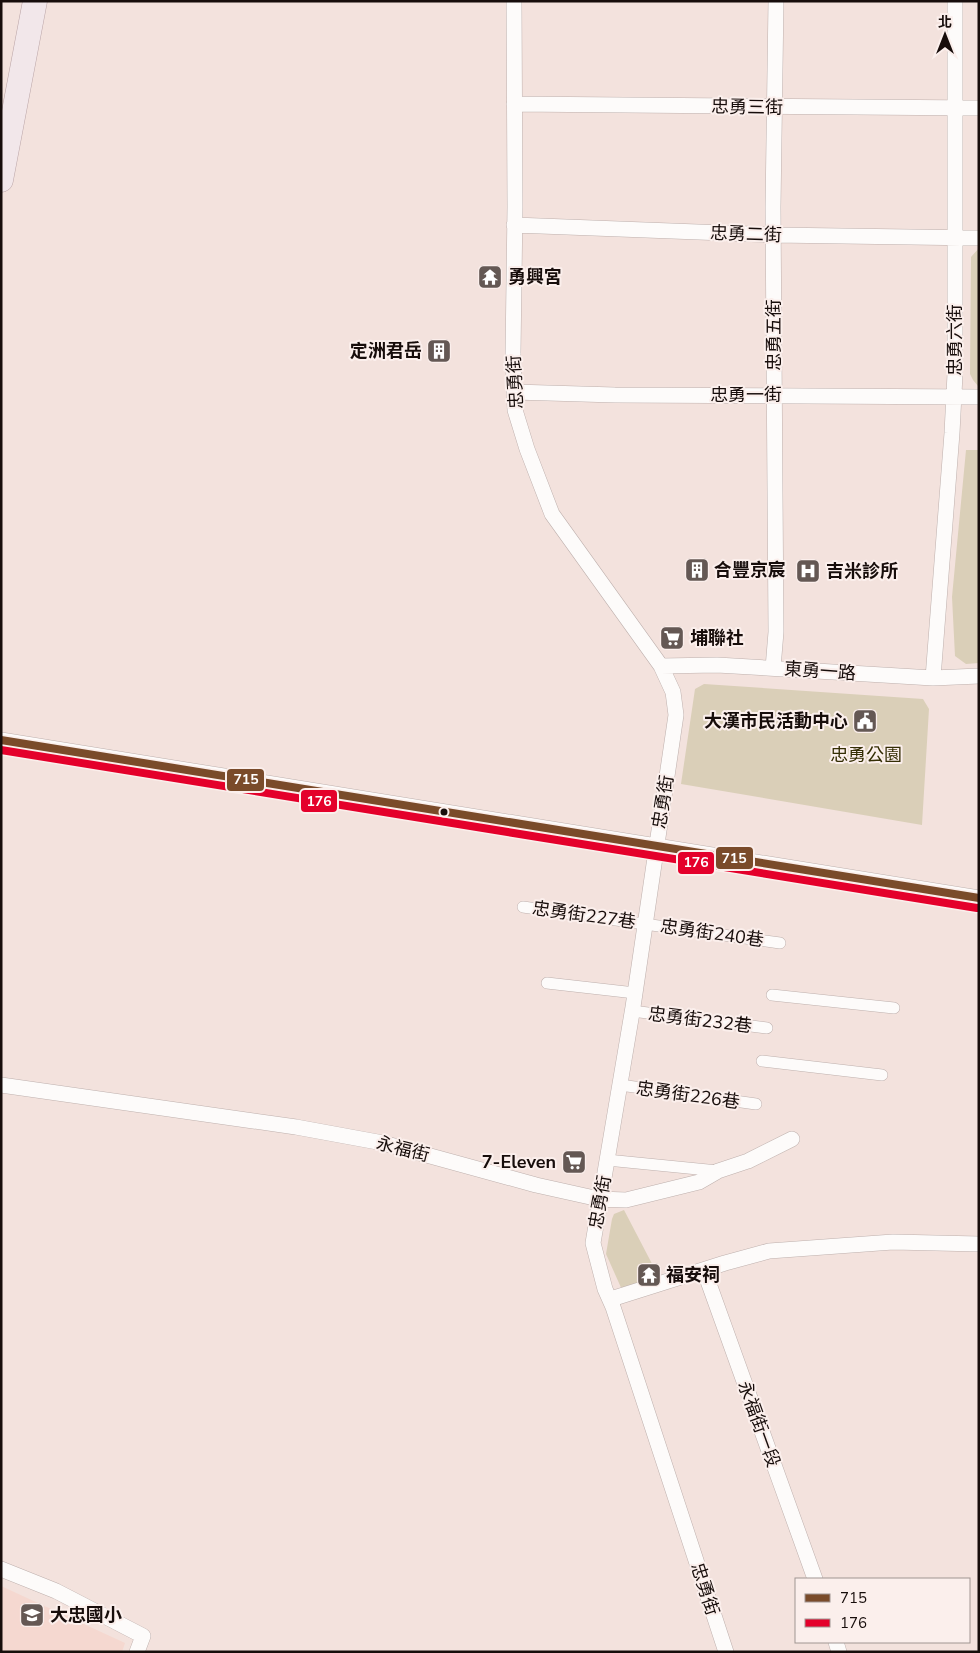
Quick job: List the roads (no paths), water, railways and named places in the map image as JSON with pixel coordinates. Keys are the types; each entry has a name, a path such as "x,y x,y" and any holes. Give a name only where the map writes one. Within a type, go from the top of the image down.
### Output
{"main road":[{"path":"1,180 35,1"}],"street":[{"name":"忠勇街","path":"514,1 513,354 515,410 527,449 552,514 661,666 673,692 676,715 635,994 593,1243 605,1289 610,1299 726,1652"},
{"name":"忠勇五街","path":"773,668 776,632 774,107 776,1"},
{"name":"忠勇六街","path":"933,678 954,397 955,1"},
{"name":"忠勇三街","path":"514,104 979,108"},
{"name":"忠勇二街","path":"514,225 774,235 979,238"},
{"name":"忠勇一街","path":"514,392 615,395 979,397"},
{"name":"東勇一路","path":"661,666 717,665 933,678 979,676"},
{"path":"1,740 979,898"},
{"name":"忠勇街227巷","path":"523,906 645,923"},
{"name":"忠勇街240巷","path":"645,923 780,943"},
{"path":"548,983 635,994"},
{"path":"772,995 894,1008"},
{"name":"忠勇街232巷","path":"632,1011 767,1028"},
{"path":"762,1061 882,1075"},
{"name":"永福街","path":"1,1084 296,1127 383,1143 536,1185 599,1199 626,1200 699,1182 718,1170 748,1160 792,1139"},
{"name":"忠勇街226巷","path":"620,1085 756,1104"},
{"path":"607,1160 718,1170"},
{"path":"610,1299 769,1251 893,1242 979,1244"},
{"name":"永福街一段","path":"704,1270 815,1578"},
{"path":"1,1569 56,1591 143,1636 137,1652"}],"place":[{"name":"勇興宮","path":"490,277"},
{"name":"定洲君岳","path":"439,351"},
{"name":"合豐京宸","path":"697,570"},
{"name":"吉米診所","path":"808,571"},
{"name":"埔聯社","path":"672,638"},
{"name":"大漢市民活動中心","path":"865,721"},
{"name":"7-Eleven","path":"574,1162"},
{"name":"福安祠","path":"649,1275"},
{"name":"大忠國小","path":"32,1615"}],"park label":[{"name":"忠勇公園","path":"866,755"}]}
